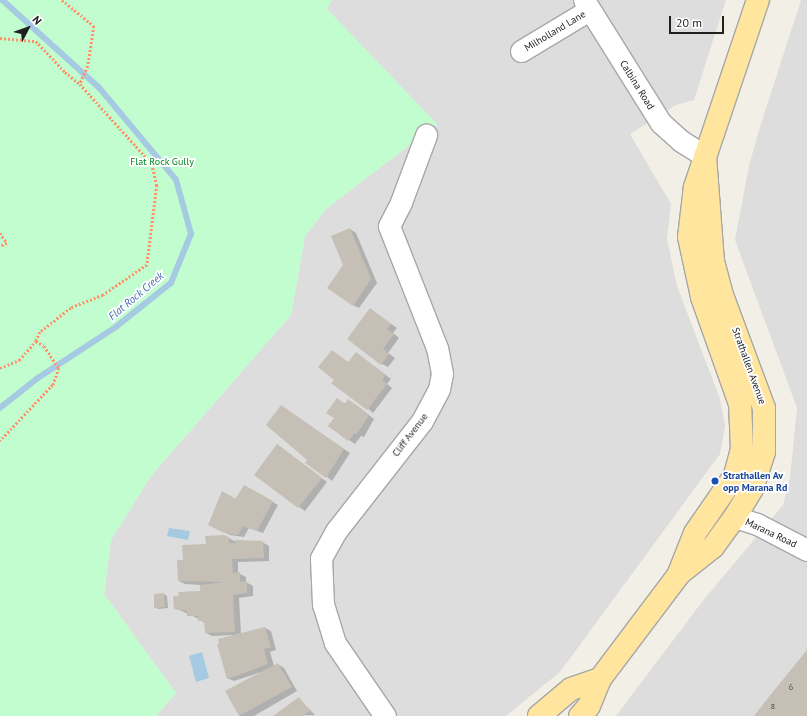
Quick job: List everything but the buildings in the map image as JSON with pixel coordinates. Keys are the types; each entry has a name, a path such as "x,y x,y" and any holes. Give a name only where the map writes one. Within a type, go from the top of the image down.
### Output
{"main road":[{"name":"Strathallen Avenue","path":"679,574 695,533 735,475 742,449 740,404 702,297 691,256 690,215 695,187 758,0"},
{"name":"Strathallen Avenue","path":"580,716 589,706 600,679 679,574 713,547 735,517 752,489 764,452 766,422 759,390 722,295 713,262 705,156"},
{"path":"539,716 571,689 600,679"},
{"path":"556,716 565,708 571,689"}],"street":[{"name":"Calbina Road","path":"586,5 661,123 681,141 705,156"},
{"name":"Milholland Lane","path":"520,52 586,5"},
{"name":"Cliff Avenue","path":"385,716 335,643 323,604 321,558 326,546 422,421 434,399 442,373 437,348 388,226 401,202 426,135"},
{"name":"Marana Road","path":"735,517 757,524 807,550"}],"path":[{"path":"62,0 94,26 88,66 80,84"},
{"path":"0,38 36,41 65,72 80,84 152,164 157,185 147,265 103,295 71,308 40,332 36,341 19,360 0,368"},
{"path":"0,233 7,243 0,247"},
{"path":"0,441 53,385 59,368 44,346 36,341"}],"shaded area":[{"path":"332,0 726,0 694,100 676,105 630,134 671,204 667,239 677,286 720,399 725,426 720,454 560,672 506,716 156,716 176,693 104,594 111,540 151,476 291,315 305,236 326,209 437,124 326,9"},
{"path":"801,0 807,0 807,716 616,716 702,602 783,505 790,478 797,408 735,240 749,166"}],"green space":[{"name":"Flat Rock Gully","path":"0,0 332,0 327,9 437,124 326,209 305,236 291,315 151,476 111,540 104,594 176,693 156,716 0,716"}],"water":[{"path":"169,528 190,531 188,540 167,536"},
{"path":"202,652 209,678 196,682 189,656"}],"waterway":[{"name":"Flat Rock Creek","path":"0,408 38,378 116,327 171,283 191,234 176,180 99,88 2,0"}],"place":[{"name":"Strathallen Av opp Marana Rd","path":"715,481"}]}
